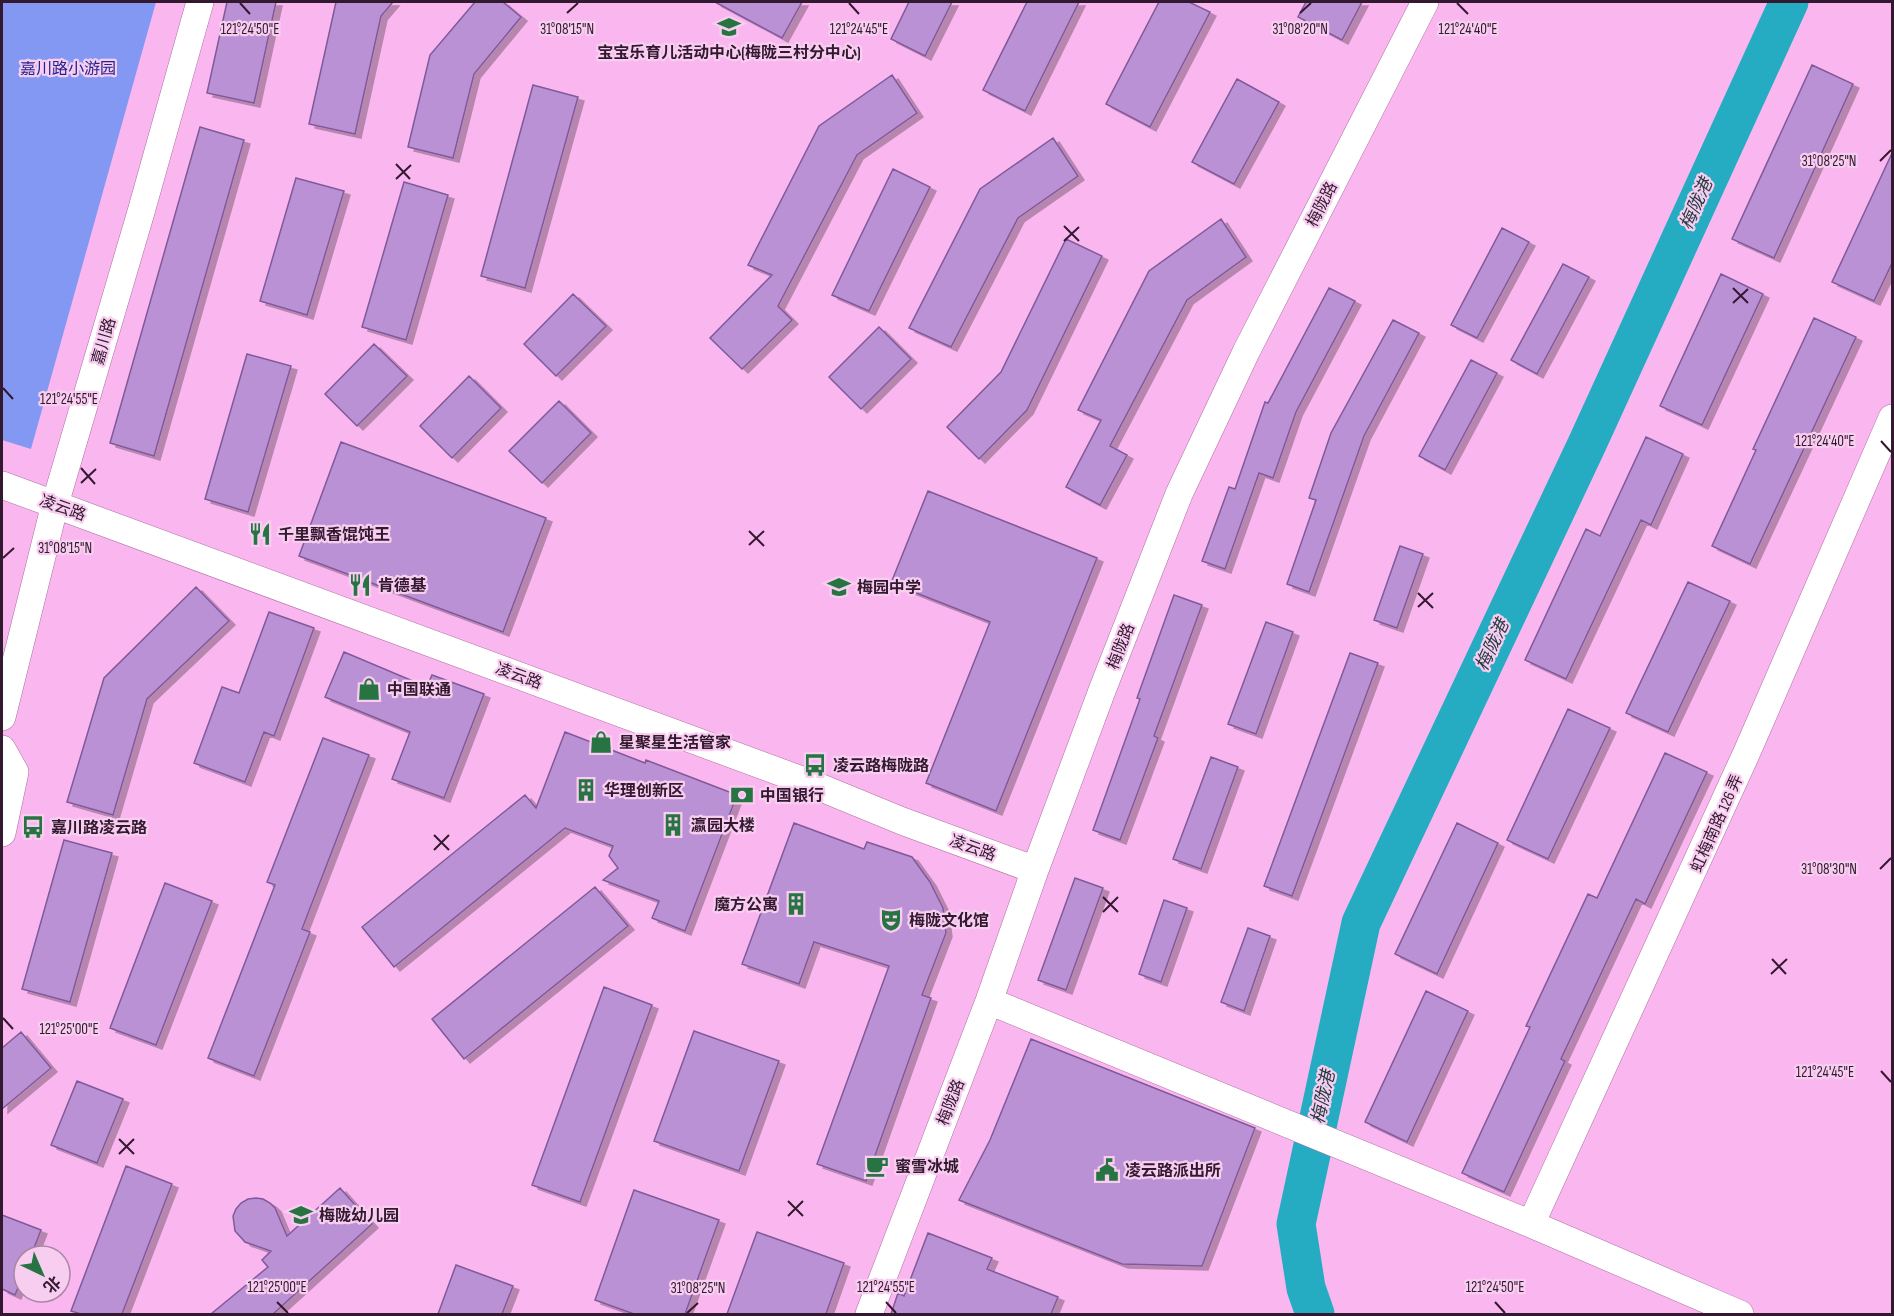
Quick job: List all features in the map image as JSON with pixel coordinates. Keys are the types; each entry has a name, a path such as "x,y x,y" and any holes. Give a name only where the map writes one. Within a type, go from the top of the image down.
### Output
{"street":[{"name":"嘉川路","path":"2,717 55,504 200,2"},
{"name":"梅陇路","path":"869,1314 989,1001 1103,688 1179,494 1251,342 1425,2"},
{"name":"虹梅南路 126 弄","path":"1531,1224 1747,752 1893,418"},
{"name":"凌云路","path":"2,484 785,774 902,821 1035,870"},
{"path":"2,749 15,772 2,833"},
{"path":"989,1001 1531,1224 1740,1314"}],"green space":[{"name":"嘉川路小游园","path":"2,2 156,2 31,449 2,440"}],"building":[{"path":"227,2 276,2 254,103 207,93"},
{"path":"336,2 393,2 381,16 355,134 309,124"},
{"path":"475,2 503,2 521,17 474,74 453,158 408,147 430,55"},
{"path":"715,2 802,2 782,38"},
{"path":"909,2 952,2 925,56 891,39"},
{"path":"1027,2 1079,2 1025,111 983,90"},
{"path":"1159,2 1189,2 1210,12 1150,127 1106,104"},
{"path":"1306,2 1362,2 1342,40 1298,17"},
{"path":"1812,65 1853,84 1774,258 1732,239"},
{"path":"892,75 917,113 857,155 778,306 792,320 742,369 710,338 772,275 748,265 819,126"},
{"path":"1237,79 1279,102 1234,184 1192,162"},
{"path":"533,85 578,97 525,288 481,276"},
{"path":"200,127 244,140 154,456 110,443"},
{"path":"1053,138 1078,176 1018,218 951,347 909,328 980,189"},
{"path":"1893,151 1893,261 1874,301 1832,282"},
{"path":"893,169 930,187 869,311 832,295"},
{"path":"296,178 344,191 307,315 260,301"},
{"path":"404,182 448,195 406,340 362,327"},
{"path":"1221,219 1246,257 1187,300 1110,446 1127,455 1100,505 1066,487 1101,420 1078,410 1149,271"},
{"path":"1502,228 1529,242 1477,338 1451,325"},
{"path":"1066,239 1102,256 1027,410 979,459 947,427 1001,372"},
{"path":"1563,264 1589,277 1537,374 1511,360"},
{"path":"1721,274 1763,294 1702,425 1660,406"},
{"path":"1329,288 1355,301 1296,412 1273,478 1259,473 1225,569 1202,561 1229,487 1235,489 1265,402 1268,403"},
{"path":"573,294 606,326 556,376 524,344"},
{"path":"1814,318 1856,337 1750,564 1712,546 1756,450 1753,449"},
{"path":"1393,320 1419,333 1364,436 1309,592 1287,584 1316,500 1309,498 1331,433"},
{"path":"879,327 911,359 861,409 829,377"},
{"path":"374,344 407,376 357,426 325,394"},
{"path":"247,354 291,366 248,512 205,499"},
{"path":"1471,360 1497,373 1445,470 1419,456"},
{"path":"469,376 501,408 452,458 420,426"},
{"path":"559,401 591,433 542,483 509,451"},
{"path":"1646,437 1683,454 1651,525 1641,520 1566,679 1525,660 1586,529 1600,536"},
{"path":"341,442 546,518 503,632 299,556"},
{"path":"928,491 1097,558 996,811 926,783 990,622 891,583"},
{"path":"1400,546 1423,554 1397,628 1374,620"},
{"path":"1688,582 1730,601 1668,732 1626,713"},
{"path":"196,587 229,621 147,699 113,815 67,802 104,678"},
{"path":"1174,595 1202,605 1154,736 1158,738 1120,840 1093,830"},
{"path":"269,612 314,628 274,736 264,732 245,782 194,763 222,687 239,693"},
{"path":"1266,622 1293,632 1256,734 1228,724"},
{"path":"344,652 427,687 432,675 484,694 444,798 392,779 410,732 325,697"},
{"path":"1350,653 1378,663 1292,896 1264,886"},
{"path":"1568,709 1610,728 1548,859 1507,840"},
{"path":"565,732 737,795 685,931 652,918 659,901 603,880 618,868 609,856 613,846 565,828 394,967 362,927 525,795 536,808"},
{"path":"323,738 369,755 302,929 310,932 254,1076 208,1058 275,885 267,882"},
{"path":"1665,753 1707,772 1645,904 1636,899 1561,1059 1565,1061 1504,1192 1462,1173 1530,1027 1526,1026 1588,894 1597,898"},
{"path":"1211,757 1238,767 1201,869 1173,859"},
{"path":"794,823 864,849 867,842 912,857 930,882 943,908 946,933 922,995 931,998 866,1181 817,1164 889,966 814,942 799,984 742,964"},
{"path":"1457,823 1498,843 1437,974 1395,954"},
{"path":"64,840 112,853 70,1002 22,989"},
{"path":"1075,878 1103,888 1066,990 1038,980"},
{"path":"165,883 212,901 156,1045 110,1028"},
{"path":"595,887 628,926 464,1059 432,1019"},
{"path":"1164,900 1187,908 1161,982 1139,974"},
{"path":"1248,928 1270,936 1244,1011 1221,1002"},
{"path":"604,987 652,1005 580,1202 532,1185"},
{"path":"1426,991 1468,1011 1407,1142 1365,1122"},
{"path":"694,1031 779,1061 739,1171 654,1141"},
{"path":"21,1032 51,1068 2,1109 2,1048"},
{"name":"凌云路派出所","path":"1031,1039 1255,1128 1202,1266 1122,1264 959,1200 990,1140"},
{"path":"77,1081 123,1099 97,1163 51,1145"},
{"path":"126,1166 172,1184 122,1314 81,1314 71,1311"},
{"path":"340,1188 372,1224 273,1314 211,1314 268,1267 262,1260 271,1251 245,1242 235,1231 233,1216 241,1203 256,1198 270,1203 275,1208 287,1236"},
{"path":"634,1190 719,1220 685,1314 634,1314 595,1300"},
{"path":"2,1215 41,1230 36,1244 12,1244 12,1294 2,1289"},
{"path":"757,1232 844,1263 826,1314 727,1314"},
{"path":"928,1233 992,1258 987,1269 1058,1297 1051,1314 891,1314 898,1293 904,1296"},
{"path":"456,1265 513,1286 502,1314 438,1314"}],"waterway":[{"name":"梅陇港","path":"1315,1314 1306,1288 1296,1224 1361,923 1587,444 1789,2"}],"place":[{"name":"宝宝乐育儿活动中心(梅陇三村分中心)","path":"729,27"},
{"name":"千里飘香馄饨王","path":"260,534"},
{"name":"肯德基","path":"360,585"},
{"name":"梅园中学","path":"839,587"},
{"name":"中国联通","path":"369,689"},
{"name":"星聚星生活管家","path":"601,742"},
{"name":"凌云路梅陇路","path":"815,765"},
{"name":"华理创新区","path":"586,790"},
{"name":"中国银行","path":"742,795"},
{"name":"瀛园大楼","path":"673,825"},
{"name":"嘉川路凌云路","path":"33,827"},
{"name":"魔方公寓","path":"796,904"},
{"name":"梅陇文化馆","path":"891,920"},
{"name":"蜜雪冰城","path":"877,1166"},
{"name":"凌云路派出所","path":"1107,1170"},
{"name":"梅陇幼儿园","path":"301,1215"}]}
